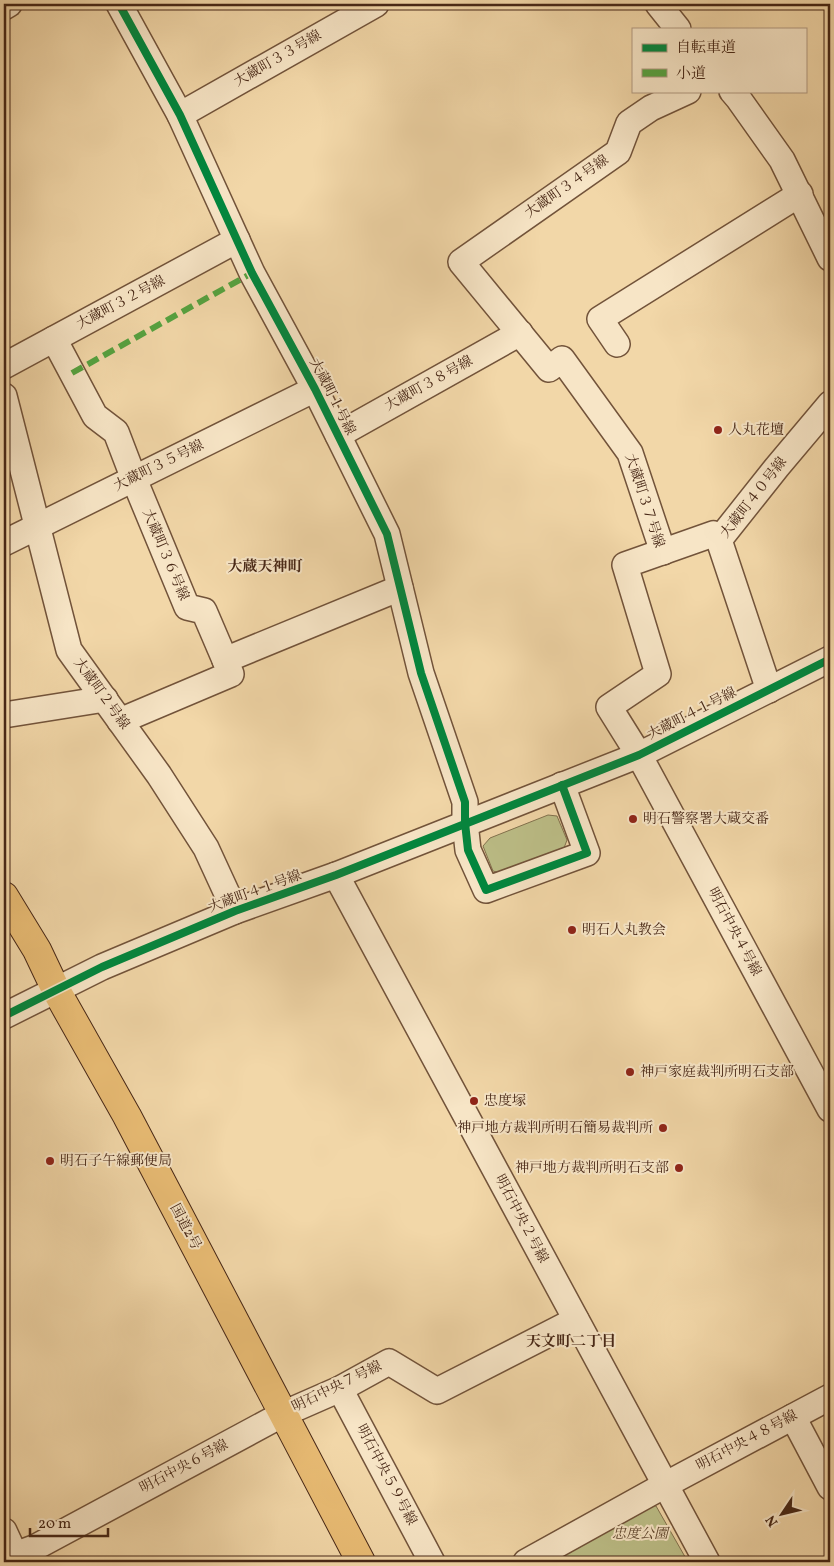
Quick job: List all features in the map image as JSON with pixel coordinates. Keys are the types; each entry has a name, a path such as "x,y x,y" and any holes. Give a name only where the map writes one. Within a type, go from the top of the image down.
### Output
{"highway":[{"name":"国道2号","path":"4,896 37,950 56,990 127,1116 361,1562"}],"street":[{"path":"4,6 9,4"},
{"name":"大蔵町１号線","path":"119,4 180,115 252,273 315,389 387,534 421,673 465,802 465,823"},
{"name":"大蔵町３３号線","path":"180,115 376,4"},
{"path":"658,4 677,28"},
{"name":"大蔵町３４号線","path":"461,262 618,152 629,123 651,108 686,92"},
{"path":"733,92 782,160 830,258"},
{"path":"617,344 600,319 800,194"},
{"name":"大蔵町３２号線","path":"4,366 237,240"},
{"name":"大蔵町３７号線","path":"461,262 550,369 562,359 630,453 663,552 625,566 658,674 609,707 638,755"},
{"name":"大蔵町３８号線","path":"338,436 520,333"},
{"path":"54,339 95,416 116,432 134,479"},
{"name":"大蔵町３５号線","path":"4,543 315,389"},
{"name":"大蔵町２号線","path":"4,396 68,650 159,775 206,848 235,911"},
{"name":"大蔵町４０号線","path":"769,690 719,540 830,404"},
{"name":"大蔵町３６号線","path":"134,479 187,607 204,611 225,660"},
{"path":"663,552 712,534 719,540"},
{"path":"120,721 231,674 225,660 400,588"},
{"name":"大蔵町４１号線","path":"4,1016 102,967 235,911 336,875 638,755 830,659"},
{"path":"4,715 105,699"},
{"name":"明石中央４号線","path":"638,755 830,1109"},
{"path":"465,823 468,850 486,890 587,854 562,785"},
{"name":"明石中央２号線","path":"336,875 707,1562"},
{"name":"明石中央７号線","path":"283,1414 340,1389 389,1362 437,1391 576,1320"},
{"name":"明石中央５９号線","path":"340,1389 432,1562"},
{"name":"明石中央４８号線","path":"526,1562 830,1397"},
{"name":"明石中央６号線","path":"23,1556 283,1414"},
{"path":"793,1417 830,1487"},
{"path":"4,1531 23,1556"}],"green space":[{"path":"548,815 557,816 567,840 564,848 504,874 493,871 483,846 490,838"},
{"name":"忠度公園","path":"642,1503 656,1506 688,1562 553,1562 548,1553"}],"marked path":[{"path":"72,373 252,273"}],"cycle path":[{"path":"119,4 180,115 252,273 315,389 387,534 421,673 465,802 468,850 486,890 587,853 562,785"},
{"path":"4,1016 102,967 235,911 336,875 639,755 830,659"}],"place":[{"name":"人丸花壇","path":"718,430"},
{"name":"明石警察署大蔵交番","path":"633,819"},
{"name":"明石人丸教会","path":"572,930"},
{"name":"神戸家庭裁判所明石支部","path":"630,1072"},
{"name":"忠度塚","path":"474,1101"},
{"name":"神戸地方裁判所明石簡易裁判所","path":"663,1128"},
{"name":"明石子午線郵便局","path":"50,1161"},
{"name":"神戸地方裁判所明石支部","path":"679,1168"}],"district":[{"name":"大蔵天神町","path":"265,567"},
{"name":"天文町二丁目","path":"571,1342"}]}
